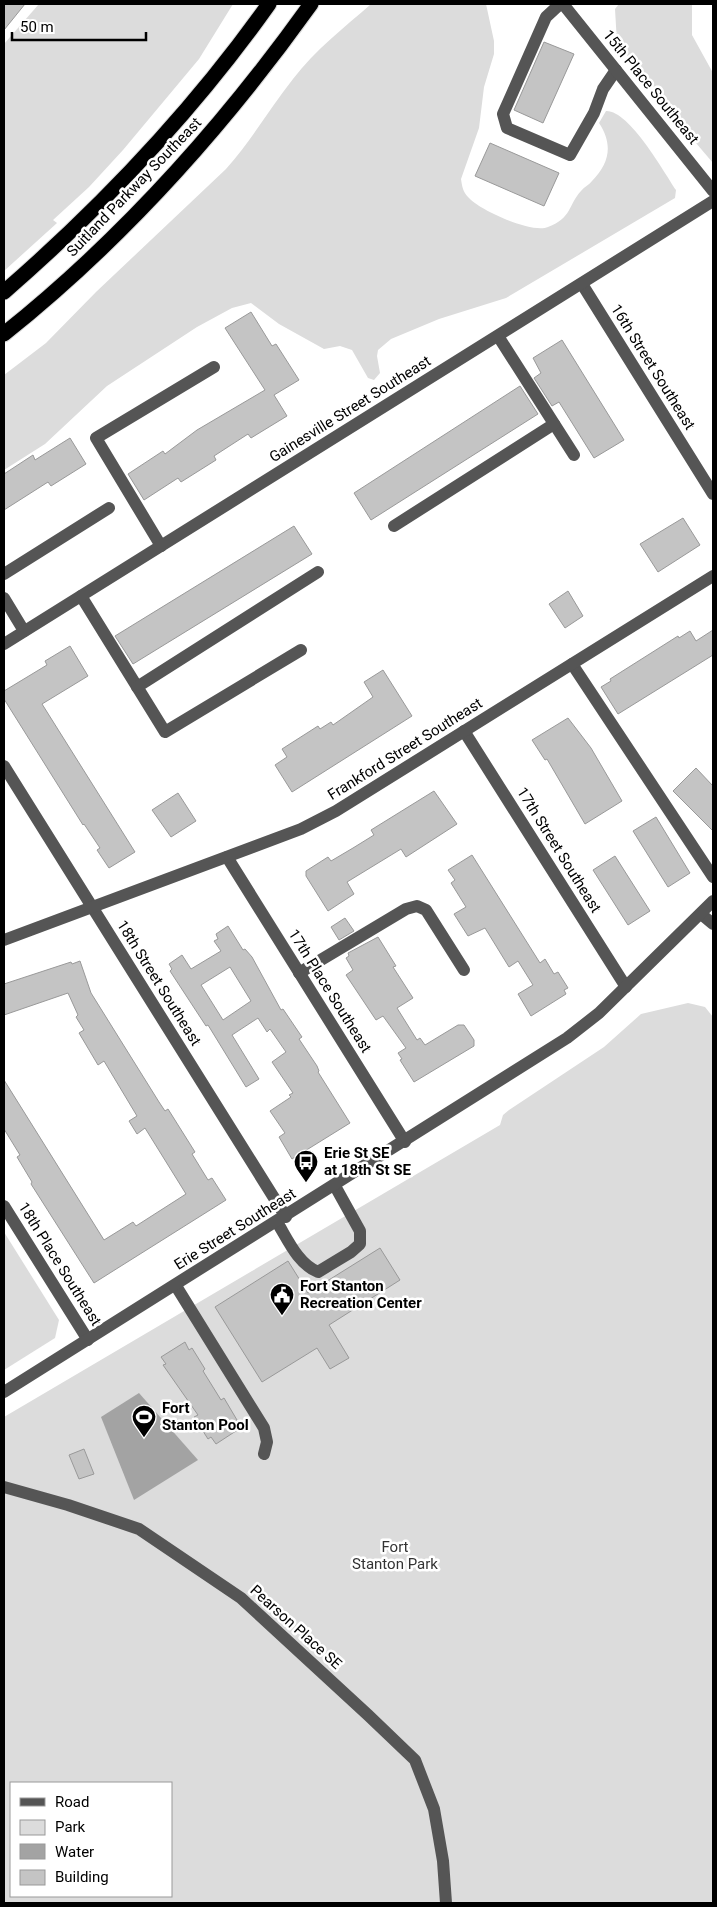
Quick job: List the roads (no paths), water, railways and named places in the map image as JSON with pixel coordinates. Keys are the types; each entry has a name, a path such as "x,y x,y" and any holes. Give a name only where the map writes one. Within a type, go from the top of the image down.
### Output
{"highway":[{"name":"Suitland Parkway Southeast","path":"4,292 81,223 136,166 212,78 269,4"},
{"name":"Suitland Parkway Southeast","path":"4,334 73,275 175,175 250,86 311,4"}],"street":[{"name":"15th Place Southeast","path":"561,4 713,191"},
{"path":"561,4 546,17 503,114 507,128 570,156 594,113 603,89 616,70"},
{"name":"Gainesville Street Southeast","path":"4,644 713,201"},
{"name":"16th Street Southeast","path":"582,284 713,494"},
{"path":"498,336 574,456"},
{"path":"161,546 96,438 214,367"},
{"path":"394,526 554,424"},
{"path":"4,574 109,508"},
{"path":"137,687 318,572"},
{"name":"Frankford Street Southeast","path":"4,940 301,829 336,811 713,576"},
{"path":"81,596 166,732 301,650"},
{"path":"4,598 24,632"},
{"path":"572,664 713,877"},
{"name":"17th Street Southeast","path":"464,731 626,987"},
{"name":"18th Street Southeast","path":"4,766 281,1219 302,1262 318,1272 351,1252 360,1244 360,1232 335,1186"},
{"name":"17th Place Southeast","path":"227,857 405,1142"},
{"name":"Erie Street Southeast","path":"4,1392 176,1286 567,1038 594,1018 713,901"},
{"path":"300,973 406,909 417,906 426,910 464,970"},
{"path":"701,914 713,924"},
{"name":"18th Place Southeast","path":"4,1206 88,1340"},
{"path":"176,1286 264,1428 267,1442 264,1454"},
{"name":"Pearson Place SE","path":"4,1487 68,1505 139,1529 241,1598 368,1715 415,1760 434,1809 443,1862 446,1903"}],"water":[{"name":"Fort Stanton Pool","path":"139,1393 198,1460 134,1500 101,1417"}],"place":[{"name":"Erie St SE at 18th St SE","path":"306,1183"},
{"name":"Fort Stanton Recreation Center","path":"282,1316"},
{"name":"Fort Stanton Pool","path":"144,1438"}],"park label":[{"name":"Fort Stanton Park","path":"395,1556"}]}
